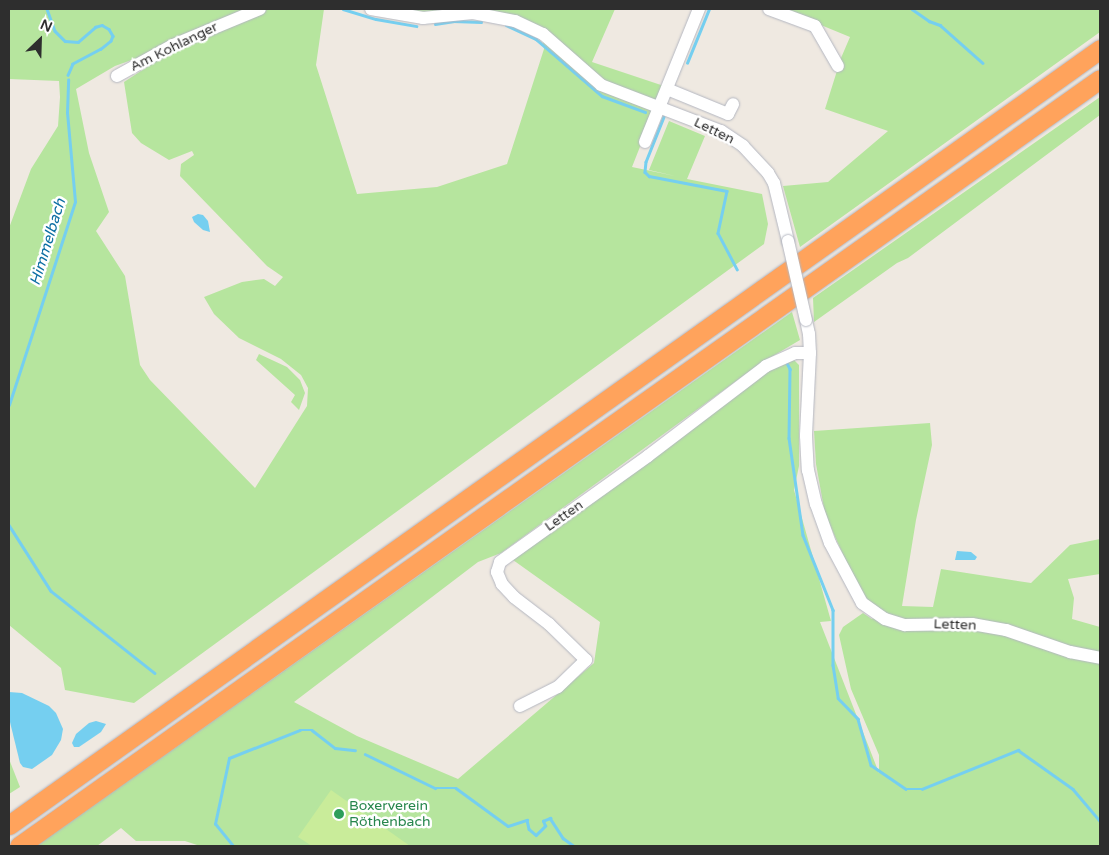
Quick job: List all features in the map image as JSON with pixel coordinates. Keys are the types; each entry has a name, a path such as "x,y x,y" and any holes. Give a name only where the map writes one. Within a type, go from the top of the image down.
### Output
{"highway":[{"path":"9,825 1100,49"},
{"path":"19,846 1100,79"}],"street":[{"name":"Am Kohlanger","path":"117,76 173,45 260,9"},
{"path":"371,9 423,18 473,13 515,21 543,34 601,85 660,108"},
{"path":"645,142 700,9"},
{"path":"769,9 815,26 838,66"},
{"path":"667,89 728,114 733,104"},
{"name":"Letten","path":"660,108 720,131 755,157 774,183 809,334 810,375 806,403 808,470 816,504 830,543 862,603 885,620 905,625 972,624 1006,630 1070,652 1100,658"},
{"name":"Letten","path":"520,706 558,688 586,660 549,624 514,598 502,584 496,572 500,562 648,456 766,366 794,352 810,353"}],"green space":[{"path":"9,9 324,9 316,65 357,194 437,187 507,164 544,49 541,30 519,19 423,15 384,9 615,9 592,62 664,86 632,167 675,176 649,170 669,121 705,136 687,179 762,194 768,224 764,244 134,703 65,690 61,668 9,625 9,228 31,169 58,126 60,97 59,81 9,79","holes":["162,49 164,56 124,82 132,133 141,143 169,160 192,151 194,155 181,164 180,176 267,266 283,277 275,286 264,279 242,282 204,297 214,314 239,338 281,359 301,375 308,388 307,406 255,488 150,380 140,365 125,276 96,231 109,212 89,153 76,89 115,66"]},
{"path":"782,9 1100,9 1100,32 800,247 783,186 828,182 888,131 825,109 841,58 850,37"},
{"path":"1100,97 1100,115 908,258 897,263 814,322 813,298"},
{"path":"792,312 800,340 758,365 501,553 478,562 294,702 357,736 458,779 594,663 600,622 513,560 763,374 792,358 799,365 799,466 794,490 831,621 820,622 879,773 879,755 851,689 839,635 843,627 863,613 872,619 880,613 860,593 825,514 816,464 814,431 930,423 932,445 916,520 902,606 933,607 941,569 1031,583 1070,545 1100,539 1100,574 1068,579 1074,598 1072,619 1100,627 1100,846 200,846 185,841 136,841 121,828 97,846 36,846"},
{"path":"259,354 287,367 300,380 305,393 299,410 291,402 295,395 256,360"},
{"path":"9,759 20,787 9,794"},
{"name":"Boxerverein Röthenbach","path":"331,790 410,846 312,846 298,837"}],"water":[{"path":"198,214 203,215 208,221 210,232 203,230 194,222 192,217"},
{"path":"957,551 971,552 977,557 975,560 955,560"},
{"path":"9,692 22,693 49,706 56,713 63,729 61,740 52,755 32,769 23,767 20,763 9,718"},
{"path":"96,721 106,724 101,732 79,747 74,747 72,743 76,734 89,723"}],"waterway":[{"name":"Himmelbach","path":"47,9 55,31 65,41 78,42 95,27 102,25 109,29 113,36 111,41 101,49 73,64 68,75"},
{"path":"343,9 376,19 416,26"},
{"path":"687,63 709,9"},
{"path":"912,9 929,21 940,25 983,63"},
{"path":"435,24 454,21 481,22"},
{"path":"506,25 536,39 602,96 645,112"},
{"name":"Himmelbach","path":"9,405 75,202 67,113 68,80"},
{"path":"664,117 646,162 645,172 649,176 727,191 718,233 737,269"},
{"path":"787,363 790,369 789,438 803,535 833,610 833,665 838,698 858,719 871,765 906,789 922,789 1018,750 1073,789 1100,821"},
{"name":"Himmelbach","path":"9,525 51,591 155,673"},
{"name":"Himmelbach","path":"233,846 215,824 229,758 300,730 312,730 335,748 355,750"},
{"name":"Himmelbach","path":"365,754 435,788 456,788 508,826 527,820 529,829 536,835 545,826 543,821 550,818 563,838 574,846"}],"place":[{"name":"Boxerverein Röthenbach","path":"339,814"}]}
